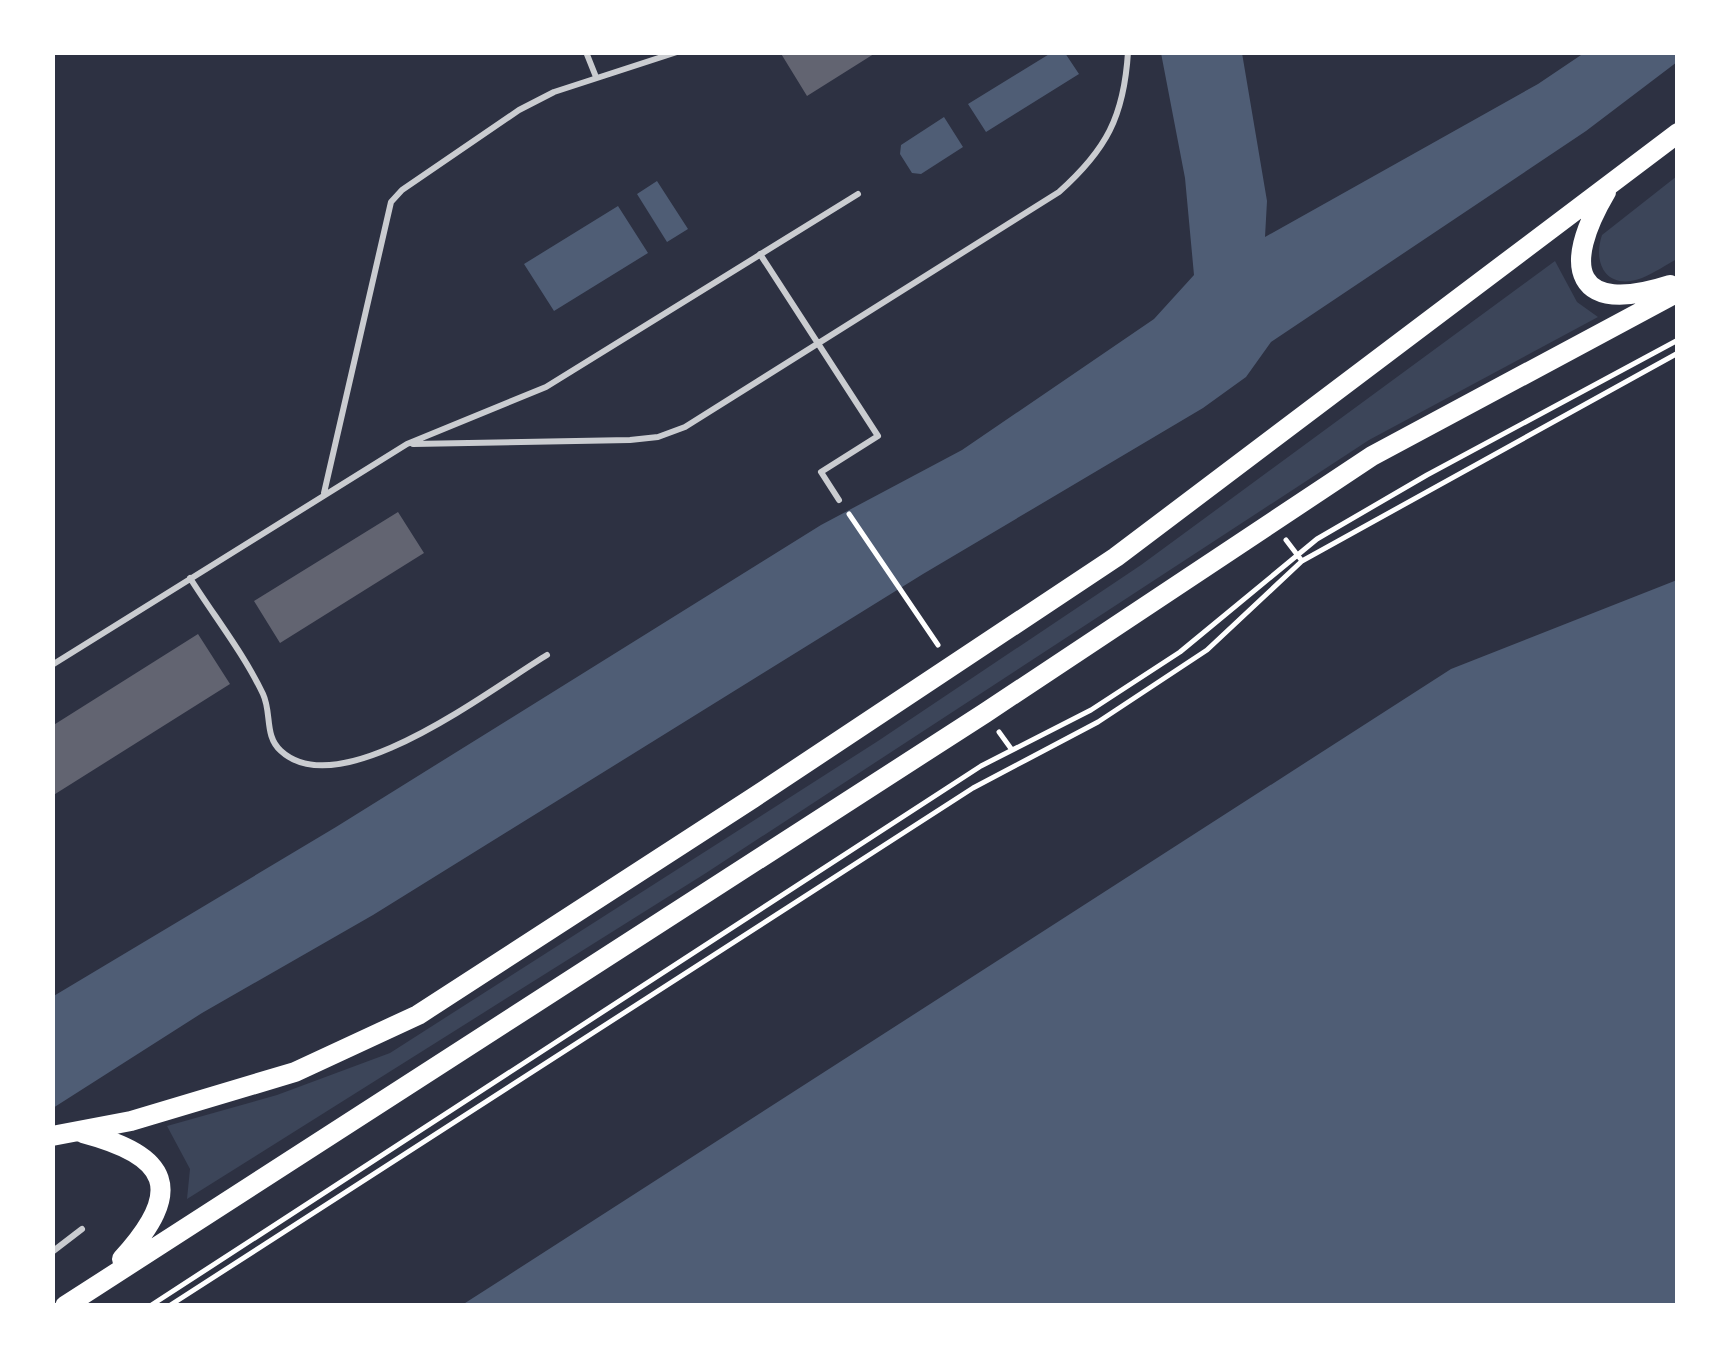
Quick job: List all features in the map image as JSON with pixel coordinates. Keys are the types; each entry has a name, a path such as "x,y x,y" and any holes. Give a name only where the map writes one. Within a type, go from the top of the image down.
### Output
{"main road":[{"path":"65,1134 131,1121 294,1072 418,1015 770,788 1116,557 1678,133"},
{"path":"1612,182 1582,241 1581,271 1589,284 1602,294 1619,297 1678,282"},
{"path":"65,1306 936,745 1372,456 1678,292"},
{"path":"65,1134 138,1152 150,1162 160,1188 159,1204 144,1236 108,1276"}],"lane":[{"path":"586,52 596,77"},
{"path":"324,494 391,202 402,190 519,110 554,92 677,52"},
{"path":"407,444 630,440 658,437 686,427 1059,192 1091,164 1115,124 1128,52"},
{"path":"52,665 407,444 546,386 858,194"},
{"path":"760,254 878,436 821,472 839,500"},
{"path":"190,578 262,690 273,742 293,760 312,765 352,762 398,746 546,654"},
{"path":"52,1252 82,1229"}],"path":[{"path":"150,1306 981,766 1091,710 1180,652 1317,538 1678,340"},
{"path":"169,1306 973,788 1098,722 1207,650 1302,561 1678,354"},
{"path":"839,500 924,624"}],"shaded area":[{"path":"1051,53 1065,53 1079,74 986,132 968,104"},
{"path":"1161,53 1242,53 1267,201 1265,237 1538,84 1584,53 1677,53 1677,62 1586,131 1271,342 1246,377 1203,408 923,574 373,915 202,1013 53,1108 52,997 336,827 821,525 962,450 1154,319 1194,275 1185,178"},
{"path":"944,117 963,147 921,174 912,173 900,154 901,145"},
{"path":"1677,176 1677,259 1642,278 1612,278 1601,265 1602,235"},
{"path":"657,181 688,229 667,242 637,194"},
{"path":"618,206 648,253 554,311 524,264"},
{"path":"1555,261 1577,302 1598,317 1369,440 706,873 187,1199 190,1169 167,1126 277,1095 390,1053 878,741 1141,565"},
{"path":"1677,580 1677,1305 462,1305 1451,669"}],"building":[{"path":"780,52 877,52 807,96"},
{"path":"398,512 424,553 280,643 254,601"},
{"path":"198,634 230,684 52,796 52,726"}]}
